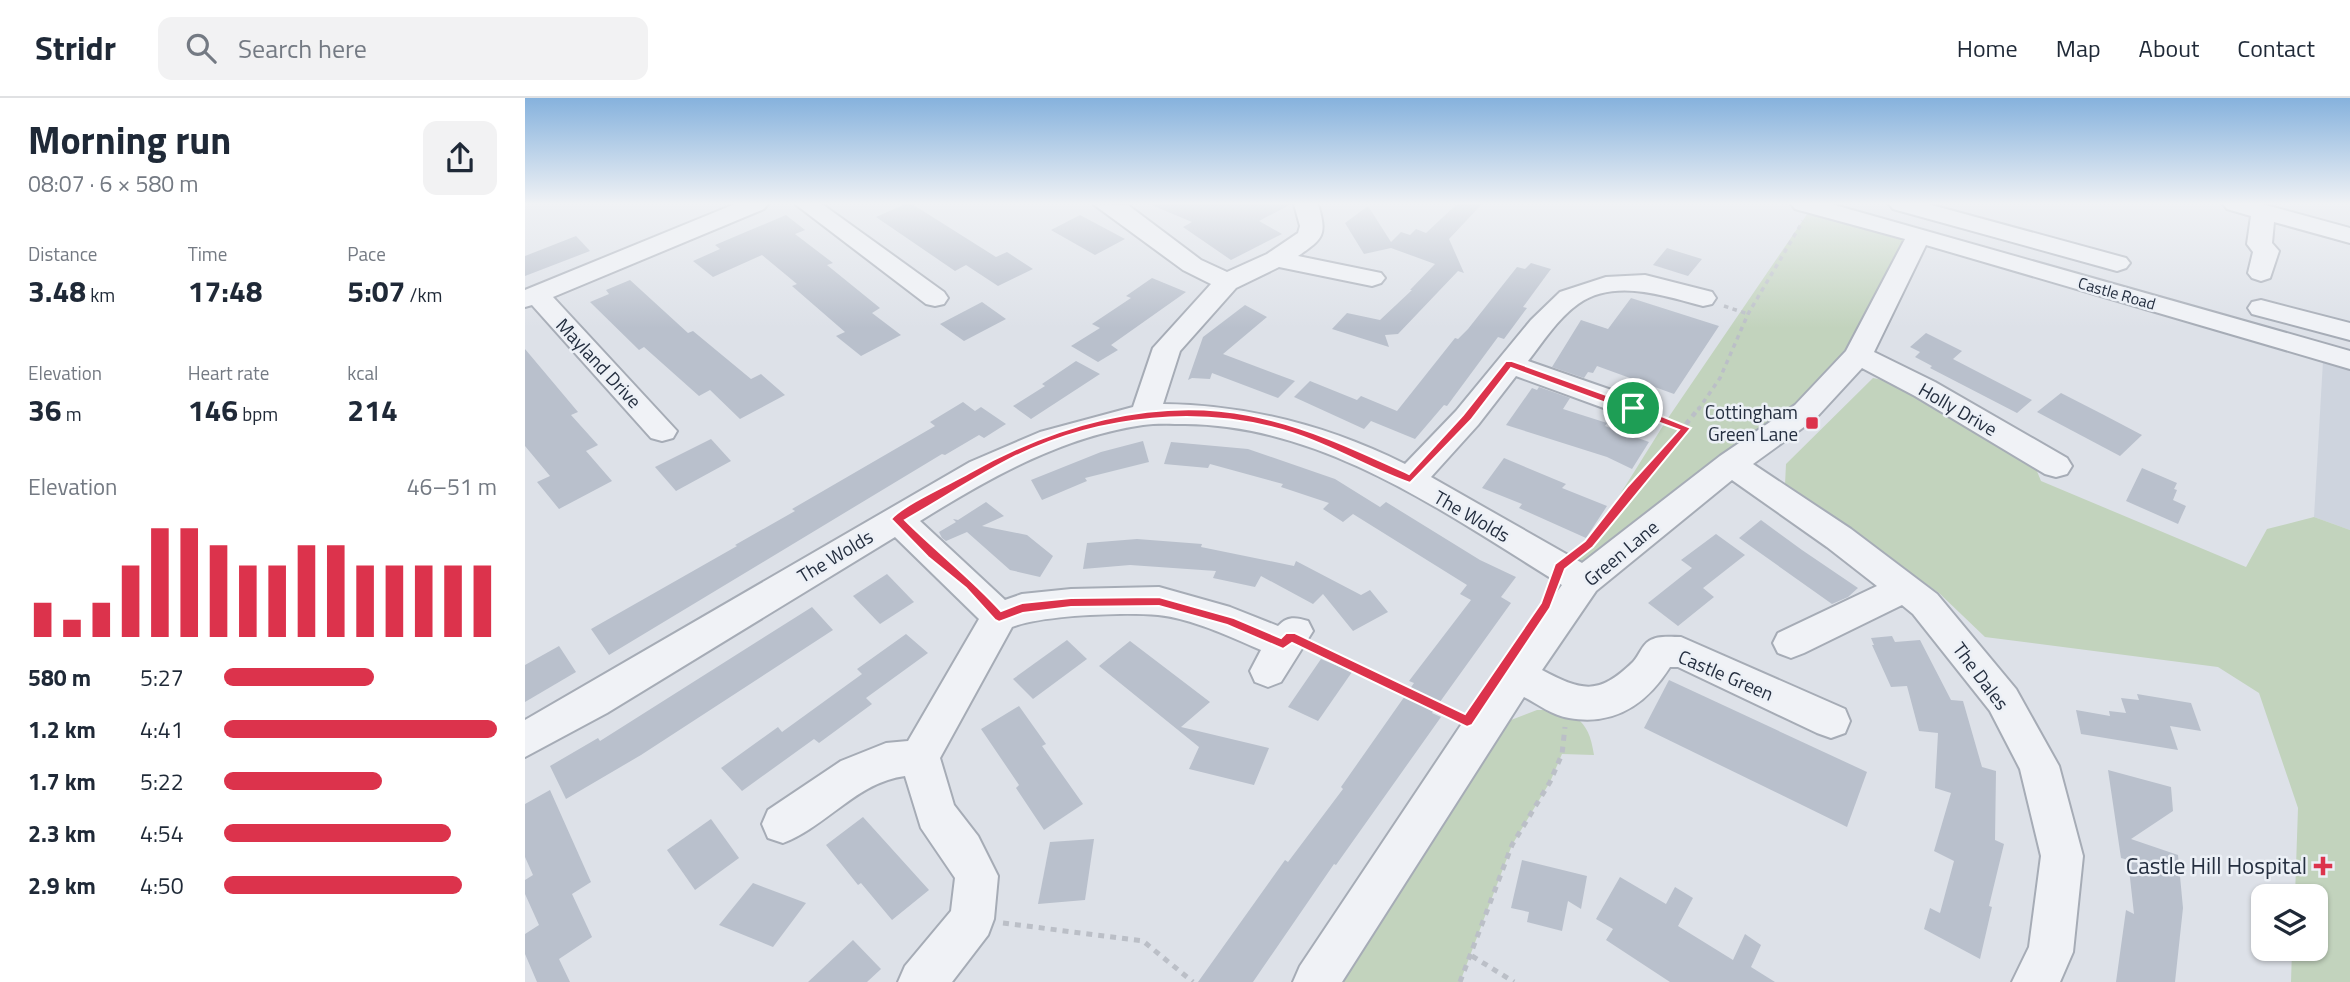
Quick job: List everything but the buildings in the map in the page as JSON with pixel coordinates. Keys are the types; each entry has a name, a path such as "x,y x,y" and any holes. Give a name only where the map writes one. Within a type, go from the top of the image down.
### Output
{"street":[{"path":"531,297 656,245"},
{"path":"862,245 938,302"},
{"path":"1166,245 1192,265 1227,282"},
{"path":"1145,415 1167,348 1227,282 1276,259 1297,245"},
{"name":"Green Lane","path":"1317,982 1376,887 1584,581 1731,464 1805,412 1858,355 1917,245"},
{"name":"Castle Road","path":"1990,245 2244,329 2350,360"},
{"path":"2055,245 2117,263"},
{"path":"2244,329 2262,290 2266,251 2260,245"},
{"path":"1276,259 1373,279"},
{"path":"1410,479 1467,418 1509,364 1569,298 1606,285 1645,284 1704,299"},
{"path":"2262,290 2350,332"},
{"name":"Mayland Drive","path":"531,297 666,435"},
{"name":"Holly Drive","path":"1858,355 1925,389 2058,466"},
{"path":"1509,364 1633,408"},
{"name":"The Wolds","path":"525,740 594,702 897,519 1013,453 1066,433 1145,415 1203,413 1248,418 1294,430 1341,447 1410,479 1584,581"},
{"name":"The Dales","path":"1731,464 1839,538 1926,604 2003,701 2039,765 2063,856 2051,951 2035,982"},
{"path":"897,519 932,554 970,584 999,617"},
{"path":"1791,643 1905,588"},
{"path":"922,982 972,919 977,876 963,850 936,814 920,757 999,617 1022,608 1071,603 1159,601 1230,621 1284,646"},
{"name":"Castle Green","path":"1518,676 1568,702 1609,703 1647,672 1660,652 1681,652 1831,721"},
{"path":"784,825 855,774 885,761 920,757"}],"path":[{"path":"1598,533 1685,428 1720,378 1748,314 1785,245"},
{"path":"1633,408 1685,428"},
{"path":"1284,646 1455,715"},
{"path":"1460,982 1512,845 1550,782 1562,754 1568,702"},
{"path":"972,919 1143,941 1193,982"},
{"path":"1472,956 1514,982"}],"shaded area":[{"path":"2323,361 2350,369 2350,530 2314,517"}],"green space":[{"path":"1786,245 1914,245 1858,355 1584,581 1560,567 1589,544 1666,421"},
{"path":"1873,378 1888,381 2032,459 2041,481 2246,567 2267,529 2314,517 2350,530 2350,982 2291,982 2292,961 2328,961 2328,884 2295,884 2298,808 2259,693 2218,667 1985,637 1939,593 1785,485 1786,464"},
{"path":"1537,710 1570,714 1577,719 1588,732 1594,755 1562,754 1550,782 1512,845 1460,982 1316,982 1483,725 1511,720"}],"place":[{"name":"Cottingham Green Lane","path":"1812,423"},
{"name":"Castle Hill Hospital","path":"2323,866"}],"route":[{"path":"1509,364 1633,408 1685,428 1589,544 1560,567 1546,605 1467,721 1291,637 1283,644 1230,621 1159,601 1071,603 1022,608 999,617 970,584 932,554 897,519 1013,453 1066,433 1145,415 1203,413 1248,418 1294,430 1341,447 1410,479 1467,418 1509,364"}]}
